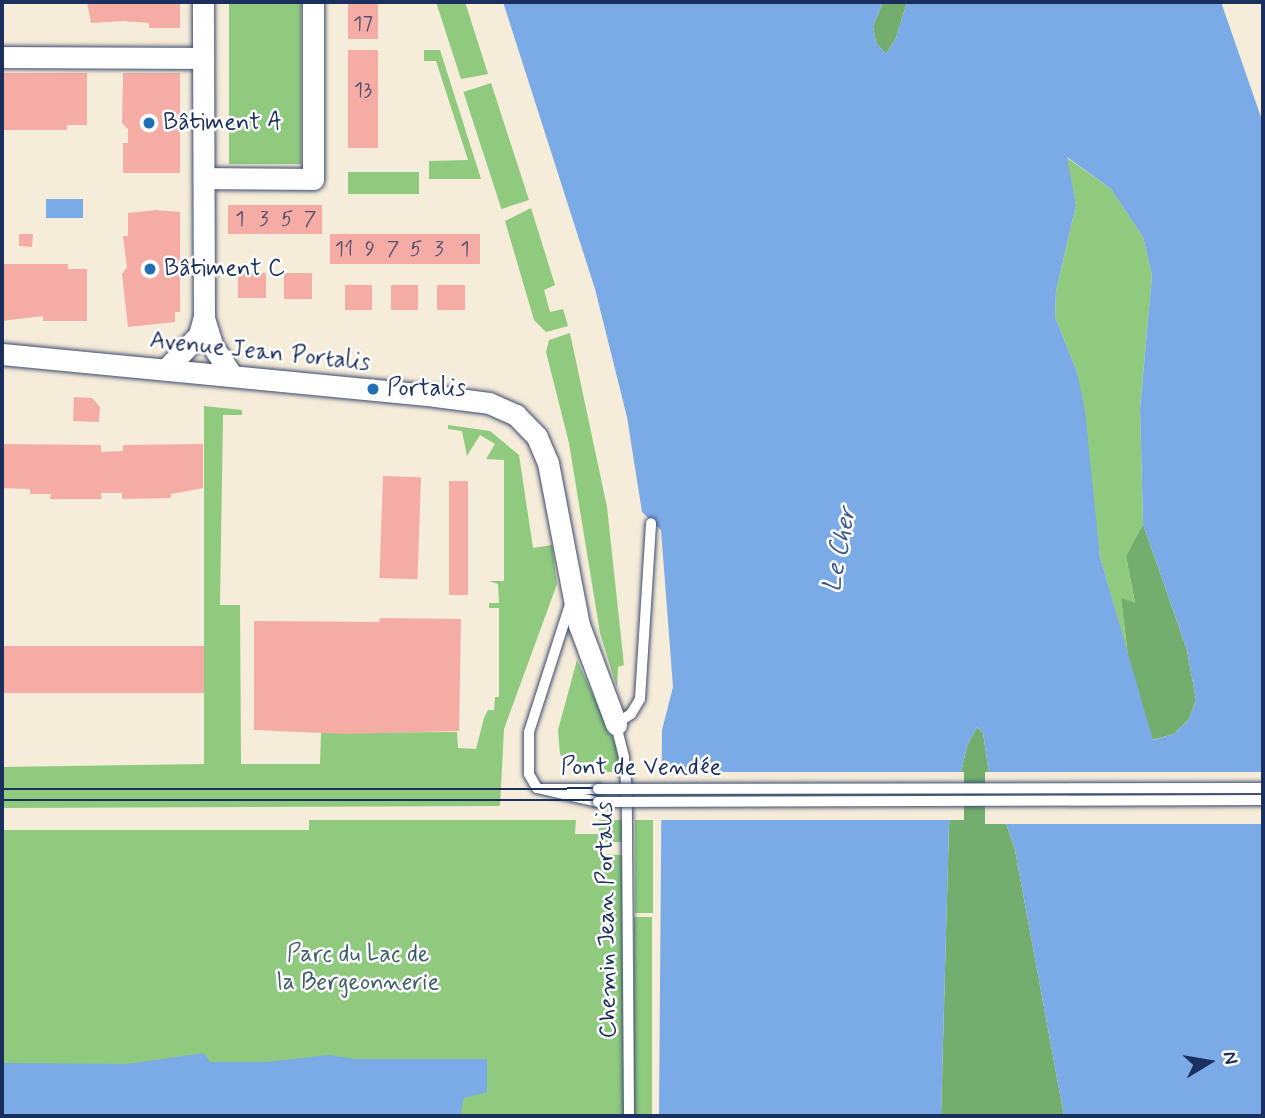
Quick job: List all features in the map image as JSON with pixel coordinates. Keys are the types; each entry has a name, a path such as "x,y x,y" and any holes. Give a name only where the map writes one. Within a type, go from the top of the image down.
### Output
{"street":[{"path":"166,369 199,335 204,316 203,2"},
{"path":"204,178 313,179 313,2"},
{"path":"2,57 203,58"},
{"path":"204,316 212,345 232,376"},
{"name":"Avenue Jean Portalis","path":"2,354 477,401 516,415 537,437 548,463 573,598 616,724"}],"lane":[{"path":"616,724 631,714 640,699 651,523"},
{"path":"537,788 529,774 529,732 573,598"},
{"name":"Chemin Jean Portalis","path":"616,724 626,767 629,1116"},
{"name":"Pont de Vendée","path":"537,788 1263,788"},
{"name":"Pont de Vendée","path":"537,788 598,802 1263,800"}],"green space":[{"path":"229,2 301,2 301,164 229,164"},
{"path":"436,2 465,2 488,74 461,79"},
{"path":"883,2 907,2 896,38 886,54 876,43 873,26"},
{"path":"424,50 440,50 481,179 429,179 429,161 468,160 436,61 424,61"},
{"path":"491,83 529,200 501,209 463,92"},
{"path":"1066,157 1111,189 1143,237 1152,275 1140,409 1143,524 1126,556 1135,604 1121,599 1128,656 1100,557 1077,372 1055,317 1056,291 1076,205"},
{"path":"348,172 419,172 419,194 348,194"},
{"path":"531,208 555,285 544,290 550,312 563,309 568,326 546,332 534,320 505,221"},
{"path":"570,333 607,507 624,665 618,667 617,688 600,633 569,443 546,352 549,340"},
{"path":"204,406 242,410 242,415 223,415 220,605 240,605 241,764 320,764 321,733 457,732 458,748 476,749 484,718 488,710 494,710 495,697 499,697 499,608 489,608 489,603 499,603 498,584 489,581 504,581 504,460 486,459 495,444 480,435 467,456 462,431 448,429 448,425 490,431 519,455 533,548 552,545 557,584 504,729 500,806 2,808 2,767 204,764"},
{"path":"1143,524 1187,650 1196,700 1189,719 1174,734 1152,740 1128,656 1121,598 1135,603 1126,556"},
{"path":"577,660 619,751 622,772 598,772 597,762 567,763 560,754 558,730"},
{"path":"977,727 983,733 989,773 1015,850 1064,1116 941,1116 949,825 967,746"},
{"name":"Parc du Lac de la Bergeonnerie","path":"309,820 576,820 575,834 599,834 599,820 622,820 622,842 599,842 599,854 623,855 624,1116 2,1116 2,830 309,830"},
{"path":"635,820 653,820 653,913 635,913"},
{"path":"634,917 652,917 652,1116 634,1116"}],"water":[{"name":"Le Cher","path":"503,2 883,2 873,26 876,43 886,54 896,38 907,2 1221,2 1263,123 1263,1116 1064,1116 1015,850 989,773 983,733 977,727 967,746 949,825 941,1116 659,1116 662,730 673,687 661,530 642,512 627,417 595,289","holes":["1067,157 1111,189 1143,237 1152,275 1140,409 1143,524 1187,650 1196,700 1189,719 1174,734 1153,740 1100,557 1085,411 1077,372 1055,317 1056,291 1076,205"]},
{"path":"46,199 83,199 83,218 46,218"},
{"path":"204,1053 210,1062 266,1062 329,1055 354,1059 487,1059 487,1092 464,1098 460,1116 2,1116 2,1063 127,1064"}],"pier":[{"path":"657,772 964,772 964,820 657,820"},
{"path":"985,772 1263,772 1263,824 985,824"}],"building":[{"path":"87,2 180,2 180,28 149,28 149,23 123,21 91,23"},
{"path":"348,2 378,2 378,39 348,39"},
{"path":"348,50 378,50 378,148 348,148"},
{"path":"2,73 87,73 87,125 67,125 67,130 2,130"},
{"name":"Bâtiment A","path":"123,73 180,73 180,173 123,173 123,143 128,143 128,129 122,123"},
{"path":"228,205 322,205 322,234 228,234"},
{"name":"Bâtiment C","path":"156,210 180,212 180,312 175,312 175,322 128,327 122,274 127,267 123,236 128,236 128,213"},
{"path":"19,234 33,234 32,247 19,246"},
{"path":"330,234 480,234 480,264 330,264"},
{"path":"2,264 68,264 68,269 87,269 87,321 43,321 43,316 2,321"},
{"path":"238,273 266,273 266,298 238,298"},
{"path":"284,273 312,273 312,299 284,299"},
{"path":"345,285 372,285 372,310 345,310"},
{"path":"391,285 418,285 418,310 391,310"},
{"path":"437,285 465,285 465,310 437,310"},
{"path":"74,397 92,398 100,407 99,422 73,421"},
{"path":"2,444 101,445 101,452 123,451 123,445 203,444 203,488 171,494 171,498 122,499 122,493 101,493 102,499 50,499 51,494 30,494 30,489 2,488"},
{"path":"383,476 421,477 417,579 379,578"},
{"path":"449,481 468,481 468,595 449,595"},
{"path":"380,618 461,619 459,731 346,734 254,730 254,621 379,622"},
{"path":"2,646 204,646 204,693 2,693"}],"tram line":[{"path":"2,789 1263,788"},
{"path":"2,800 1263,800"}],"place":[{"name":"Bâtiment A","path":"149,123"},
{"name":"Bâtiment C","path":"150,269"},
{"name":"Portalis","path":"373,389"}]}
